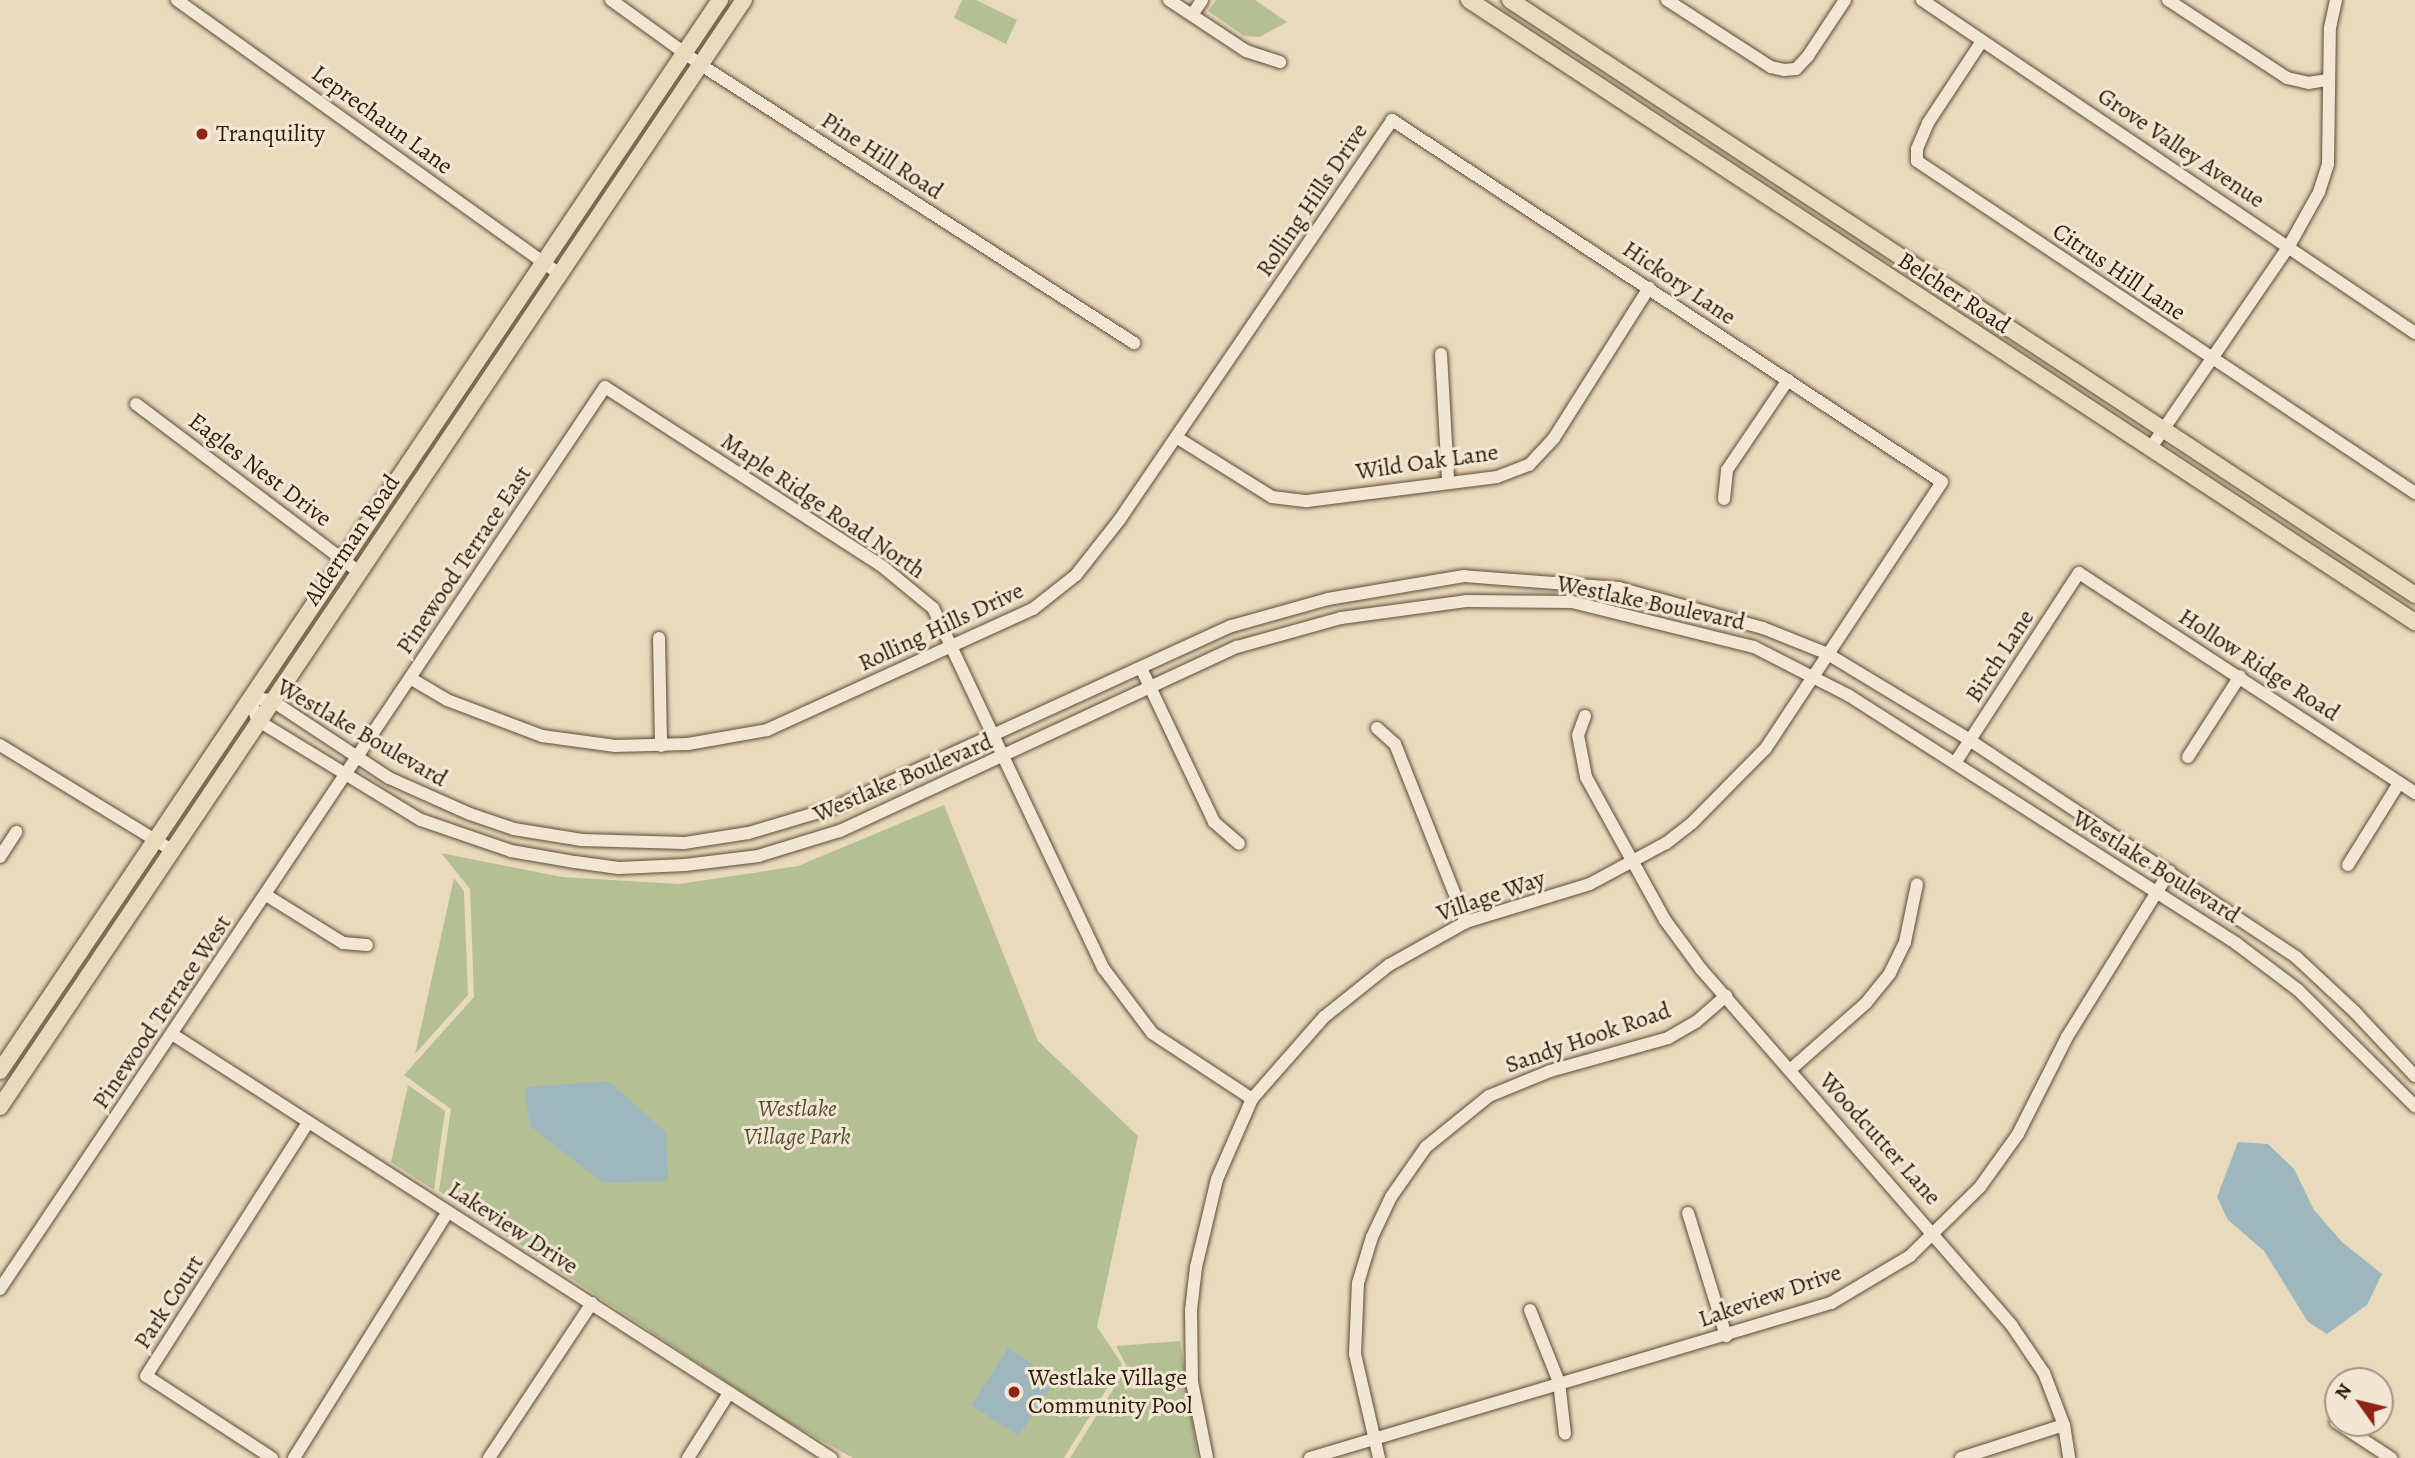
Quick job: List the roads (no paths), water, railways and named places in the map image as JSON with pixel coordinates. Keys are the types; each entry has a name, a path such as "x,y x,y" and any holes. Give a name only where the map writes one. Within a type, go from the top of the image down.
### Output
{"main road":[{"name":"Alderman Road","path":"0,1074 153,838 251,698 720,0"},
{"name":"Alderman Road","path":"0,1107 170,849 561,275 744,0"},
{"name":"Belcher Road","path":"1469,0 2415,622"},
{"name":"Belcher Road","path":"1510,0 2415,595"}],"street":[{"name":"Leprechaun Lane","path":"177,0 561,275"},
{"name":"Pine Hill Road","path":"611,0 701,65 1134,343"},
{"path":"1169,0 1246,51 1280,62"},
{"path":"1192,15 1202,0"},
{"path":"1667,0 1772,67 1796,69 1844,0"},
{"name":"Grove Valley Avenue","path":"1922,0 2415,333"},
{"path":"2168,0 2287,78 2308,83 2328,80"},
{"path":"2150,449 2307,217 2328,164 2330,27 2336,0"},
{"name":"Citrus Hill Lane","path":"1982,41 1928,123 1917,149 1917,161 2211,359 2415,492"},
{"name":"Hickory Lane","path":"1392,120 1942,482"},
{"name":"Rolling Hills Drive","path":"410,678 447,700 542,736 615,746 661,746 767,730 954,648 1033,608 1076,575 1176,437 1392,120"},
{"name":"Wild Oak Lane","path":"1176,437 1272,497 1307,501 1448,481 1497,477 1529,466 1555,438 1649,288"},
{"path":"1441,354 1448,481"},
{"path":"1724,499 1727,470 1788,380"},
{"name":"Maple Ridge Road North","path":"605,387 883,567 933,608 1077,915 1124,1000 1152,1033 1252,1099"},
{"name":"Pinewood Terrace East","path":"356,757 605,387"},
{"name":"Eagles Nest Drive","path":"136,404 358,570"},
{"name":"Village Way","path":"1207,1458 1192,1382 1191,1310 1196,1266 1217,1179 1252,1099 1324,1017 1355,989 1465,922 1590,884 1675,836 1742,776 1815,677 1942,482"},
{"name":"Hollow Ridge Road","path":"2079,573 2415,793"},
{"name":"Birch Lane","path":"1955,763 2079,573"},
{"name":"Westlake Boulevard","path":"2415,1076 2304,964 2170,871 1970,740 1828,654 1763,628 1619,588 1541,579 1464,576 1328,599 1231,626 836,807 748,833 684,843 627,844 514,829 436,801 356,757 271,700 251,698 257,720 344,776 421,820 511,851 619,868 758,856 840,831 1004,758 1237,647 1341,618 1466,601 1572,602 1741,644 1815,677 1955,763 2237,944 2298,990 2415,1106"},
{"path":"659,638 661,746"},
{"path":"1142,668 1214,822 1239,844"},
{"path":"2188,757 2240,676"},
{"name":"Woodcutter Lane","path":"1585,716 1578,735 1586,777 1665,920 1726,996 1935,1233 2044,1373 2064,1425 2069,1458"},
{"path":"1377,728 1395,744 1465,922"},
{"path":"0,746 170,849"},
{"name":"Pinewood Terrace West","path":"0,1289 356,757"},
{"path":"2348,865 2399,783"},
{"path":"0,857 16,832"},
{"name":"Lakeview Drive","path":"1310,1458 1831,1303 1910,1256 1980,1187 2018,1134 2067,1037 2170,871"},
{"path":"1790,1070 1866,1003 1890,973 1905,942 1917,884"},
{"path":"266,895 343,943 367,946"},
{"name":"Sandy Hook Road","path":"1379,1458 1355,1354 1358,1283 1372,1237 1391,1197 1426,1147 1489,1096 1550,1071 1668,1038 1696,1022 1726,996"},
{"name":"Lakeview Drive","path":"172,1034 307,1124 592,1303 831,1458"},
{"path":"0,1074 14,1086"},
{"name":"Park Court","path":"272,1458 146,1376 307,1124"},
{"path":"293,1458 448,1212"},
{"path":"1688,1213 1726,1336"},
{"path":"489,1458 592,1303"},
{"path":"1530,1310 1559,1382 1565,1434"},
{"path":"688,1458 729,1393"},
{"path":"1961,1458 2064,1425"},
{"path":"2359,1437 2391,1458"}],"water":[{"path":"608,1081 666,1132 668,1181 603,1183 530,1126 524,1087"},
{"path":"2238,1142 2268,1144 2294,1169 2314,1210 2342,1242 2382,1274 2367,1305 2327,1334 2308,1322 2264,1251 2228,1220 2217,1197"},
{"name":"Westlake Village Community Pool","path":"1008,1348 1056,1379 1019,1436 971,1405"}],"place":[{"name":"Tranquility","path":"202,134"},
{"name":"Westlake Village Community Pool","path":"1014,1392"}],"park label":[{"name":"Westlake Village Park","path":"797,1123"}]}
